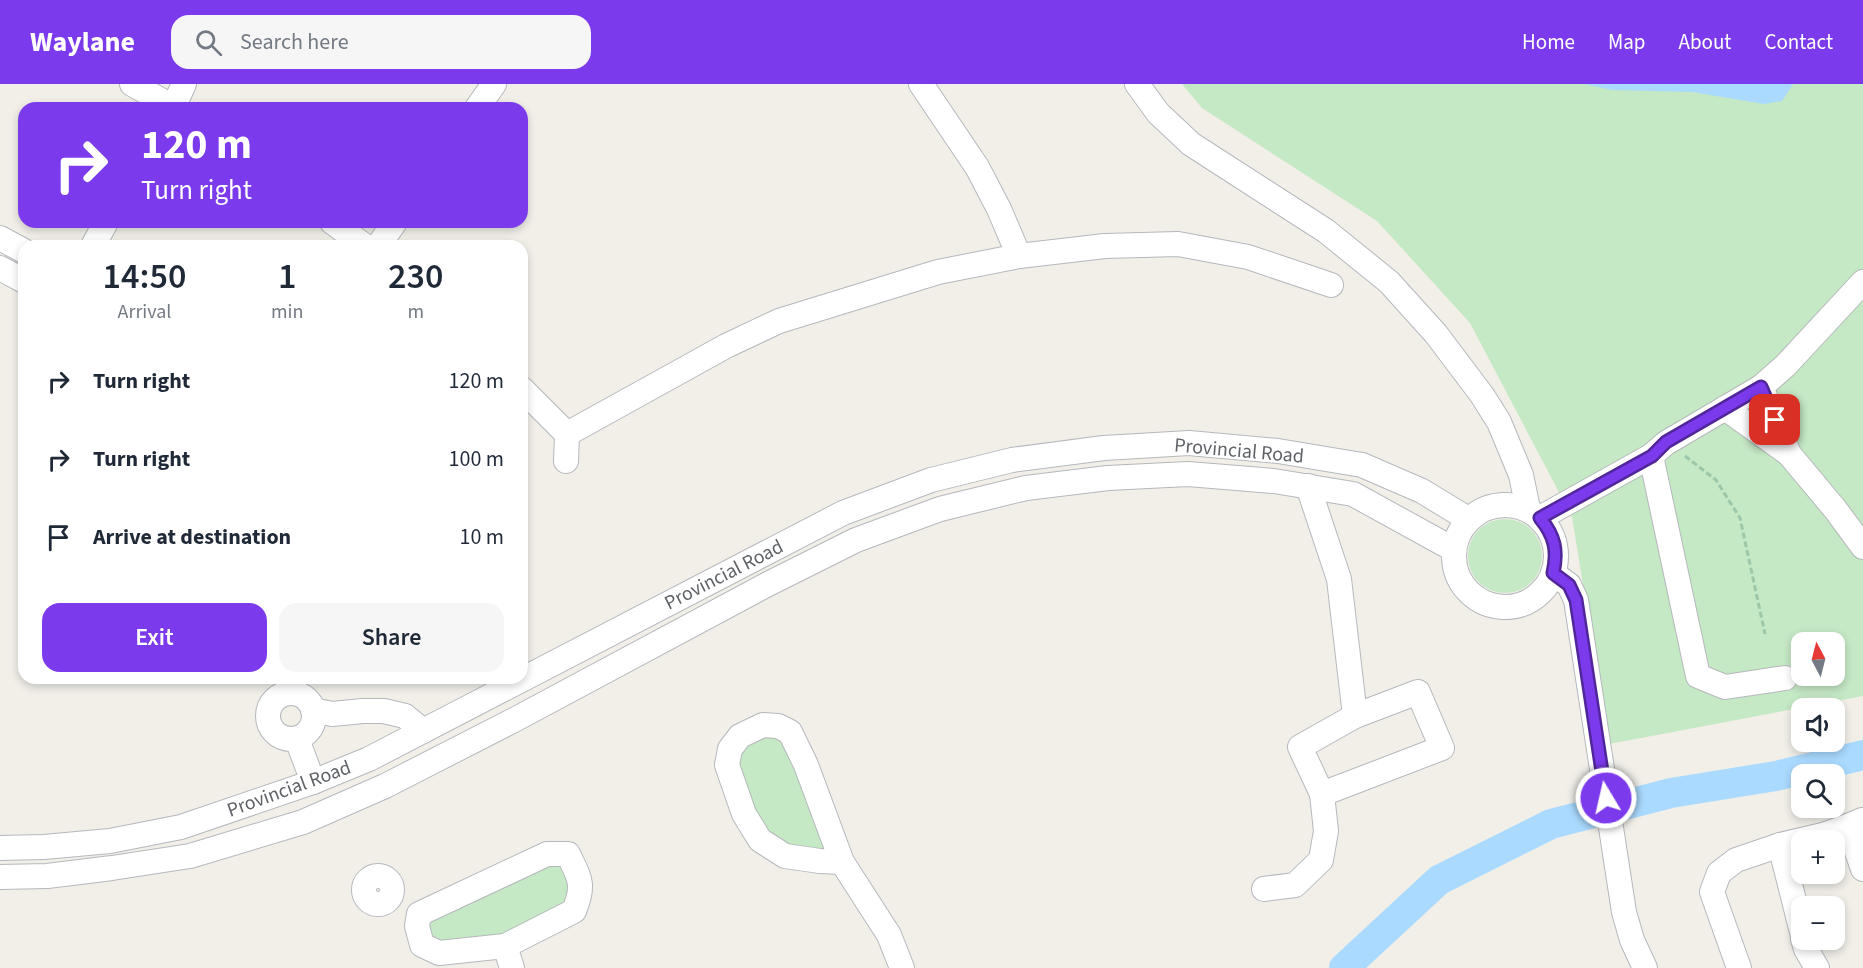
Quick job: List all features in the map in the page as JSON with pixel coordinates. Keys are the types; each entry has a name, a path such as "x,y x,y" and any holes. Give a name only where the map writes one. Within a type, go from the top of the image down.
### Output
{"street":[{"path":"132,84 164,102"},
{"path":"176,102 184,84"},
{"path":"481,102 494,84"},
{"path":"921,84 977,168 999,208 1019,256"},
{"path":"1137,84 1158,113 1191,144 1326,231 1389,282 1436,334 1482,395 1499,422 1534,514"},
{"path":"340,228 357,240"},
{"path":"0,238 18,248"},
{"path":"567,434 726,346 779,321 938,272 1019,256 1105,246 1178,244 1248,257 1331,285"},
{"path":"0,268 18,278"},
{"path":"1534,514 1659,449 1761,387 1785,366 1863,282"},
{"path":"1761,387 1789,454"},
{"path":"528,395 567,434 566,461"},
{"path":"1725,408 1789,454 1863,547"},
{"name":"Provincial Road","path":"528,668 843,513 931,480 1012,460 1104,448 1189,443 1278,451 1362,465 1422,491 1468,519"},
{"path":"1659,449 1698,676 1725,687 1785,678"},
{"path":"990,466 999,495"},
{"name":"Provincial Road","path":"0,877 47,876 190,856 303,822 385,786 856,540 940,509 1026,488 1107,478 1188,474 1274,481 1353,494 1453,549"},
{"path":"1308,486 1339,579 1354,716"},
{"path":"1496,505 1512,505 1534,514 1550,530 1555,543 1556,558 1553,573 1546,586 1535,597 1522,604 1507,607 1492,606 1466,591 1453,564 1453,549 1458,533 1468,519 1481,510 1496,505"},
{"path":"1553,573 1569,585 1576,600 1624,912 1632,940 1645,968"},
{"path":"528,674 540,705"},
{"path":"498,684 514,720"},
{"name":"Provincial Road","path":"0,848 110,841 181,827 313,782 369,759 423,731 498,684"},
{"path":"1264,889 1295,885 1322,860 1326,831 1322,794 1300,747 1354,716 1418,692 1442,748 1322,794"},
{"path":"290,693 305,698 313,710 312,725 309,731 297,739 281,737 274,733 267,719 270,704 282,694 290,693"},
{"path":"313,710 332,714 384,711 405,716 423,731"},
{"path":"842,862 785,856 760,840 744,814 728,765 730,748 740,736 763,724 778,726 790,732 806,765 842,862 889,935 902,968"},
{"path":"297,739 313,782"},
{"path":"1739,968 1712,892 1719,873 1737,860 1856,823 1863,869"},
{"path":"1780,845 1793,896"},
{"path":"547,854 568,854 579,877 581,894 574,912 508,957 439,953 422,945 417,926 419,914 547,854"},
{"path":"389,898 419,914"},
{"path":"1807,950 1817,968"}],"path":[{"path":"1659,449 1716,480 1740,518 1765,634"}],"green space":[{"path":"1182,84 1863,84 1863,696 1845,699 1791,698 1791,710 1609,744 1572,517 1470,323 1377,221 1202,108"},
{"path":"1505,519 1519,522 1531,530 1539,542 1542,556 1539,570 1531,582 1519,590 1505,593 1491,590 1479,582 1471,570 1468,556 1471,542 1479,530 1491,522"},
{"path":"778,726 842,862 760,840 730,749"},
{"path":"558,861 569,885 569,896 564,911 504,941 447,947 432,940 428,923 430,913"}],"water":[{"path":"1584,84 1793,84 1782,101 1764,104 1692,92 1612,90"}],"waterway":[{"path":"1344,968 1439,880 1551,824 1671,793 1776,776 1863,755"}],"route":[{"path":"1606,798 1576,600 1569,585 1553,573 1556,558 1555,543 1550,530 1540,518 1652,456 1666,442 1761,387 1775,420"}]}
